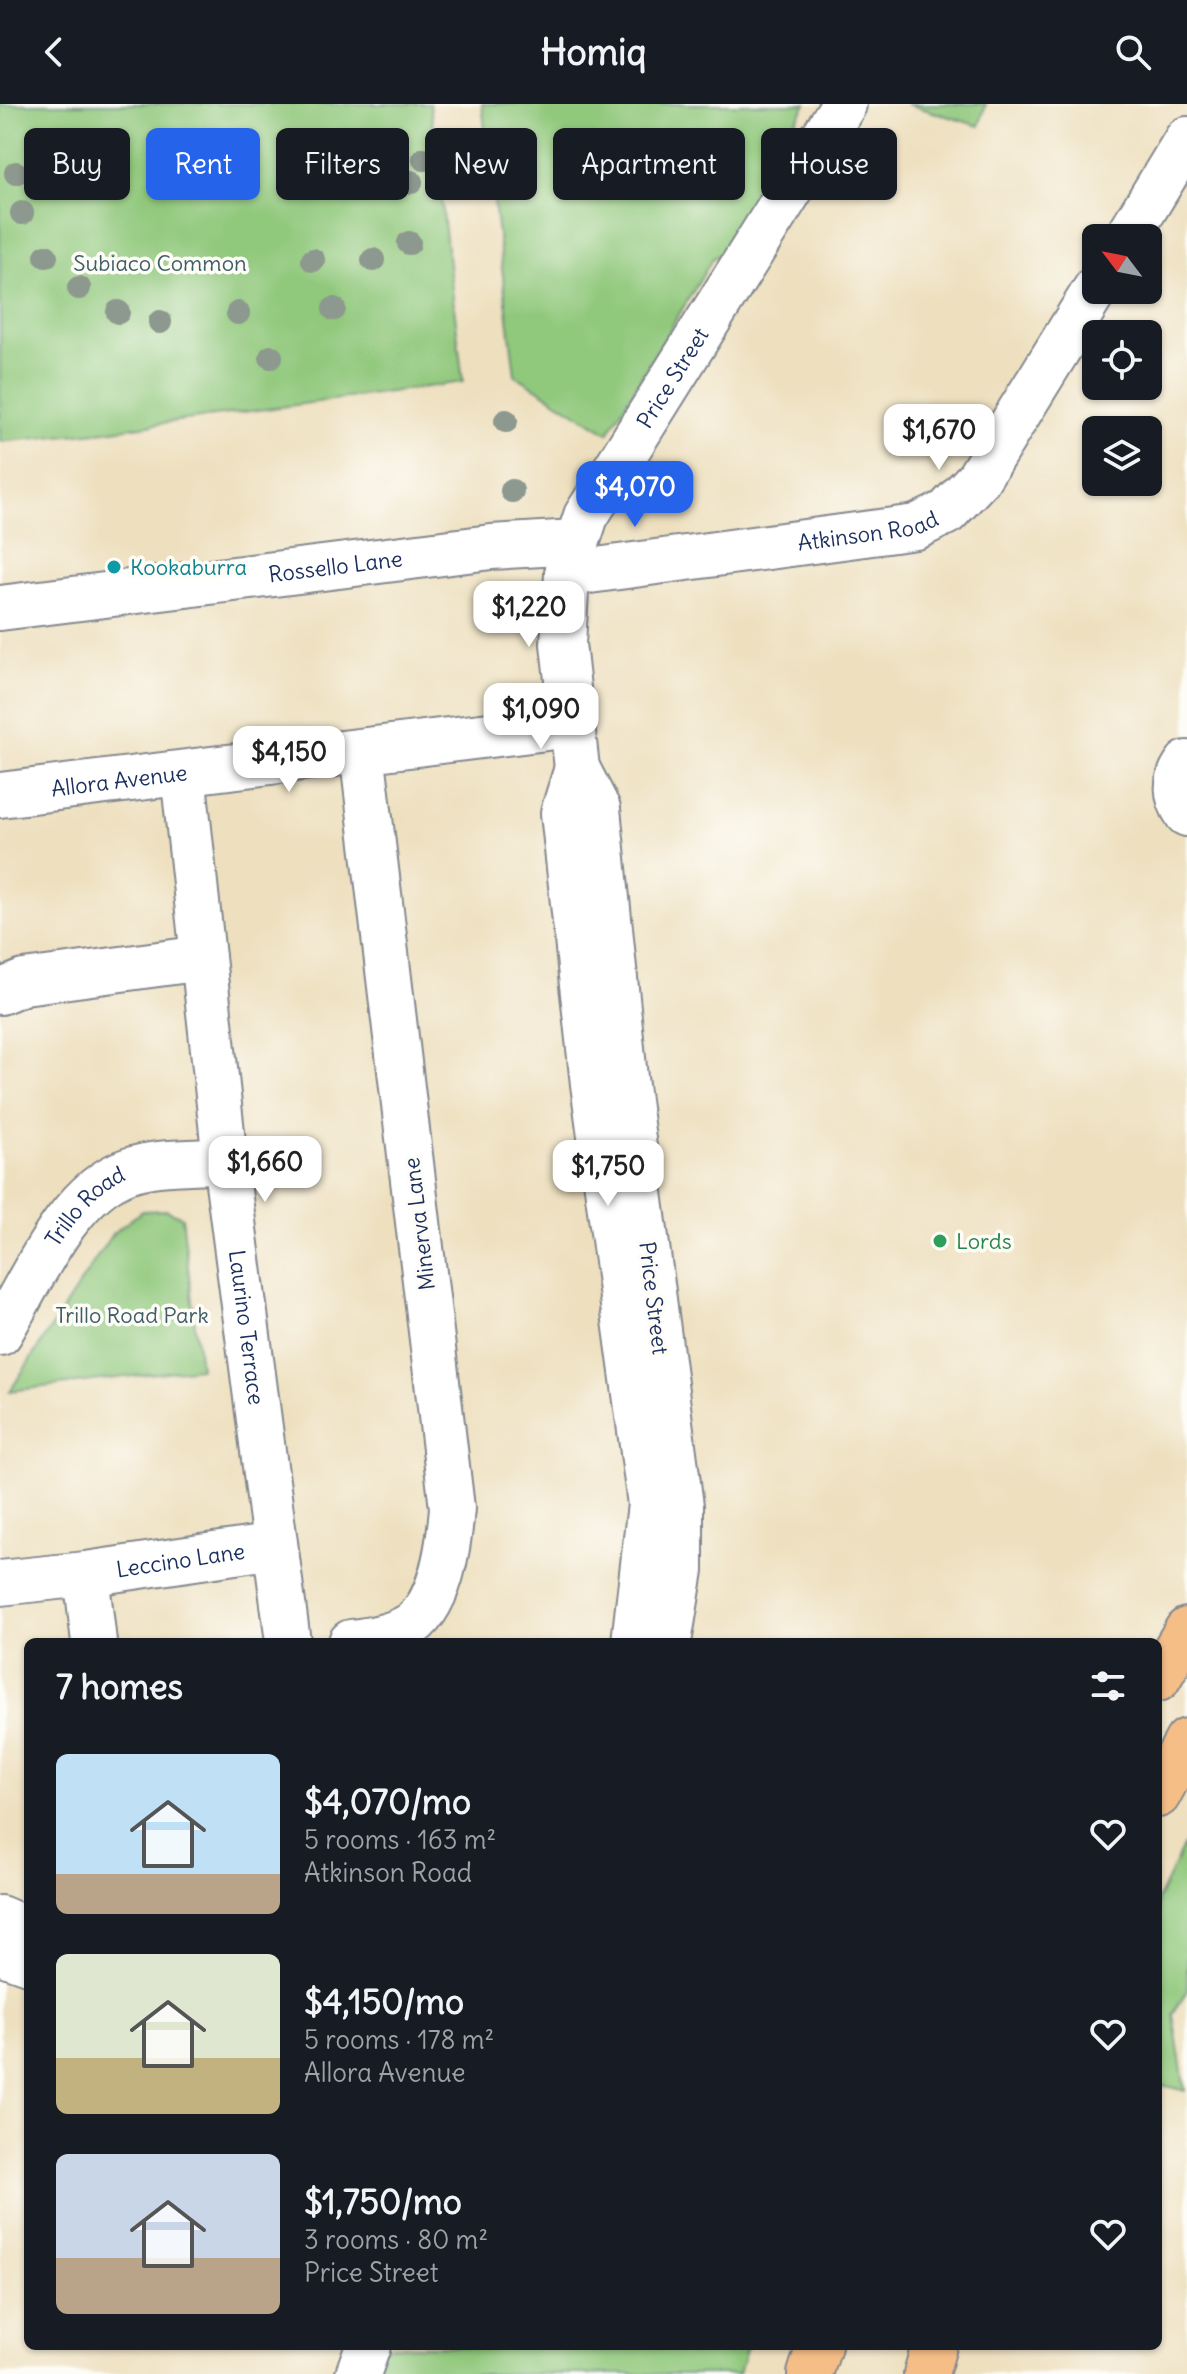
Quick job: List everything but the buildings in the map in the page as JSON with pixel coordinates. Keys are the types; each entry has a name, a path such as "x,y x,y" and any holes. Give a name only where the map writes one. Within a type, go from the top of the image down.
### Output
{"main road":[{"path":"1162,1672 1187,1630"},
{"path":"1162,1788 1187,1741"},
{"path":"810,2374 818,2350"},
{"path":"926,2374 933,2350"}],"street":[{"name":"Price Street","path":"670,1638 681,1570 681,1506 625,1078 598,809 577,768 571,725 563,644 572,558 605,484 844,104"},
{"path":"1135,224 1187,139"},
{"name":"Atkinson Road","path":"572,558 916,527 947,512 978,479 1086,304"},
{"name":"Rossello Lane","path":"0,608 491,547 572,558"},
{"name":"Allora Avenue","path":"0,795 571,725"},
{"name":"Minerva Lane","path":"362,751 452,1508 444,1571 426,1605 409,1627 379,1638"},
{"path":"1187,763 1177,782 1180,804 1187,814"},
{"name":"Price Street","path":"577,768 563,813 593,1084 650,1504 634,1638"},
{"name":"Laurino Terrace","path":"183,773 225,1160 287,1638"},
{"path":"0,992 24,982 203,958"},
{"name":"Trillo Road","path":"0,1333 79,1203 101,1183 130,1169 225,1160"},
{"name":"Leccino Lane","path":"0,1583 86,1574 275,1546"},
{"name":"Leccino Lane","path":"86,1574 94,1638"},
{"path":"0,1918 24,1928"},
{"path":"0,1952 24,1961"},
{"path":"358,2374 367,2350"}],"green space":[{"name":"Subiaco Common","path":"0,104 430,104 433,128 425,128 425,200 441,200 463,382 98,432 0,442"},
{"path":"482,104 806,104 792,128 761,128 761,179 755,189 750,211 726,251 713,258 608,433 515,375 494,200 537,200 537,128 485,128"},
{"path":"907,104 986,104 979,126"},
{"name":"Trillo Road Park","path":"166,1210 182,1217 200,1368 10,1391 112,1234 142,1211"},
{"path":"1187,1839 1187,1991 1173,2014 1185,2091 1162,2085 1162,1891"},
{"path":"383,2350 746,2350 739,2374 376,2374"}],"place":[{"name":"Kookaburra","path":"114,567"},
{"name":"Lords","path":"940,1241"}]}
